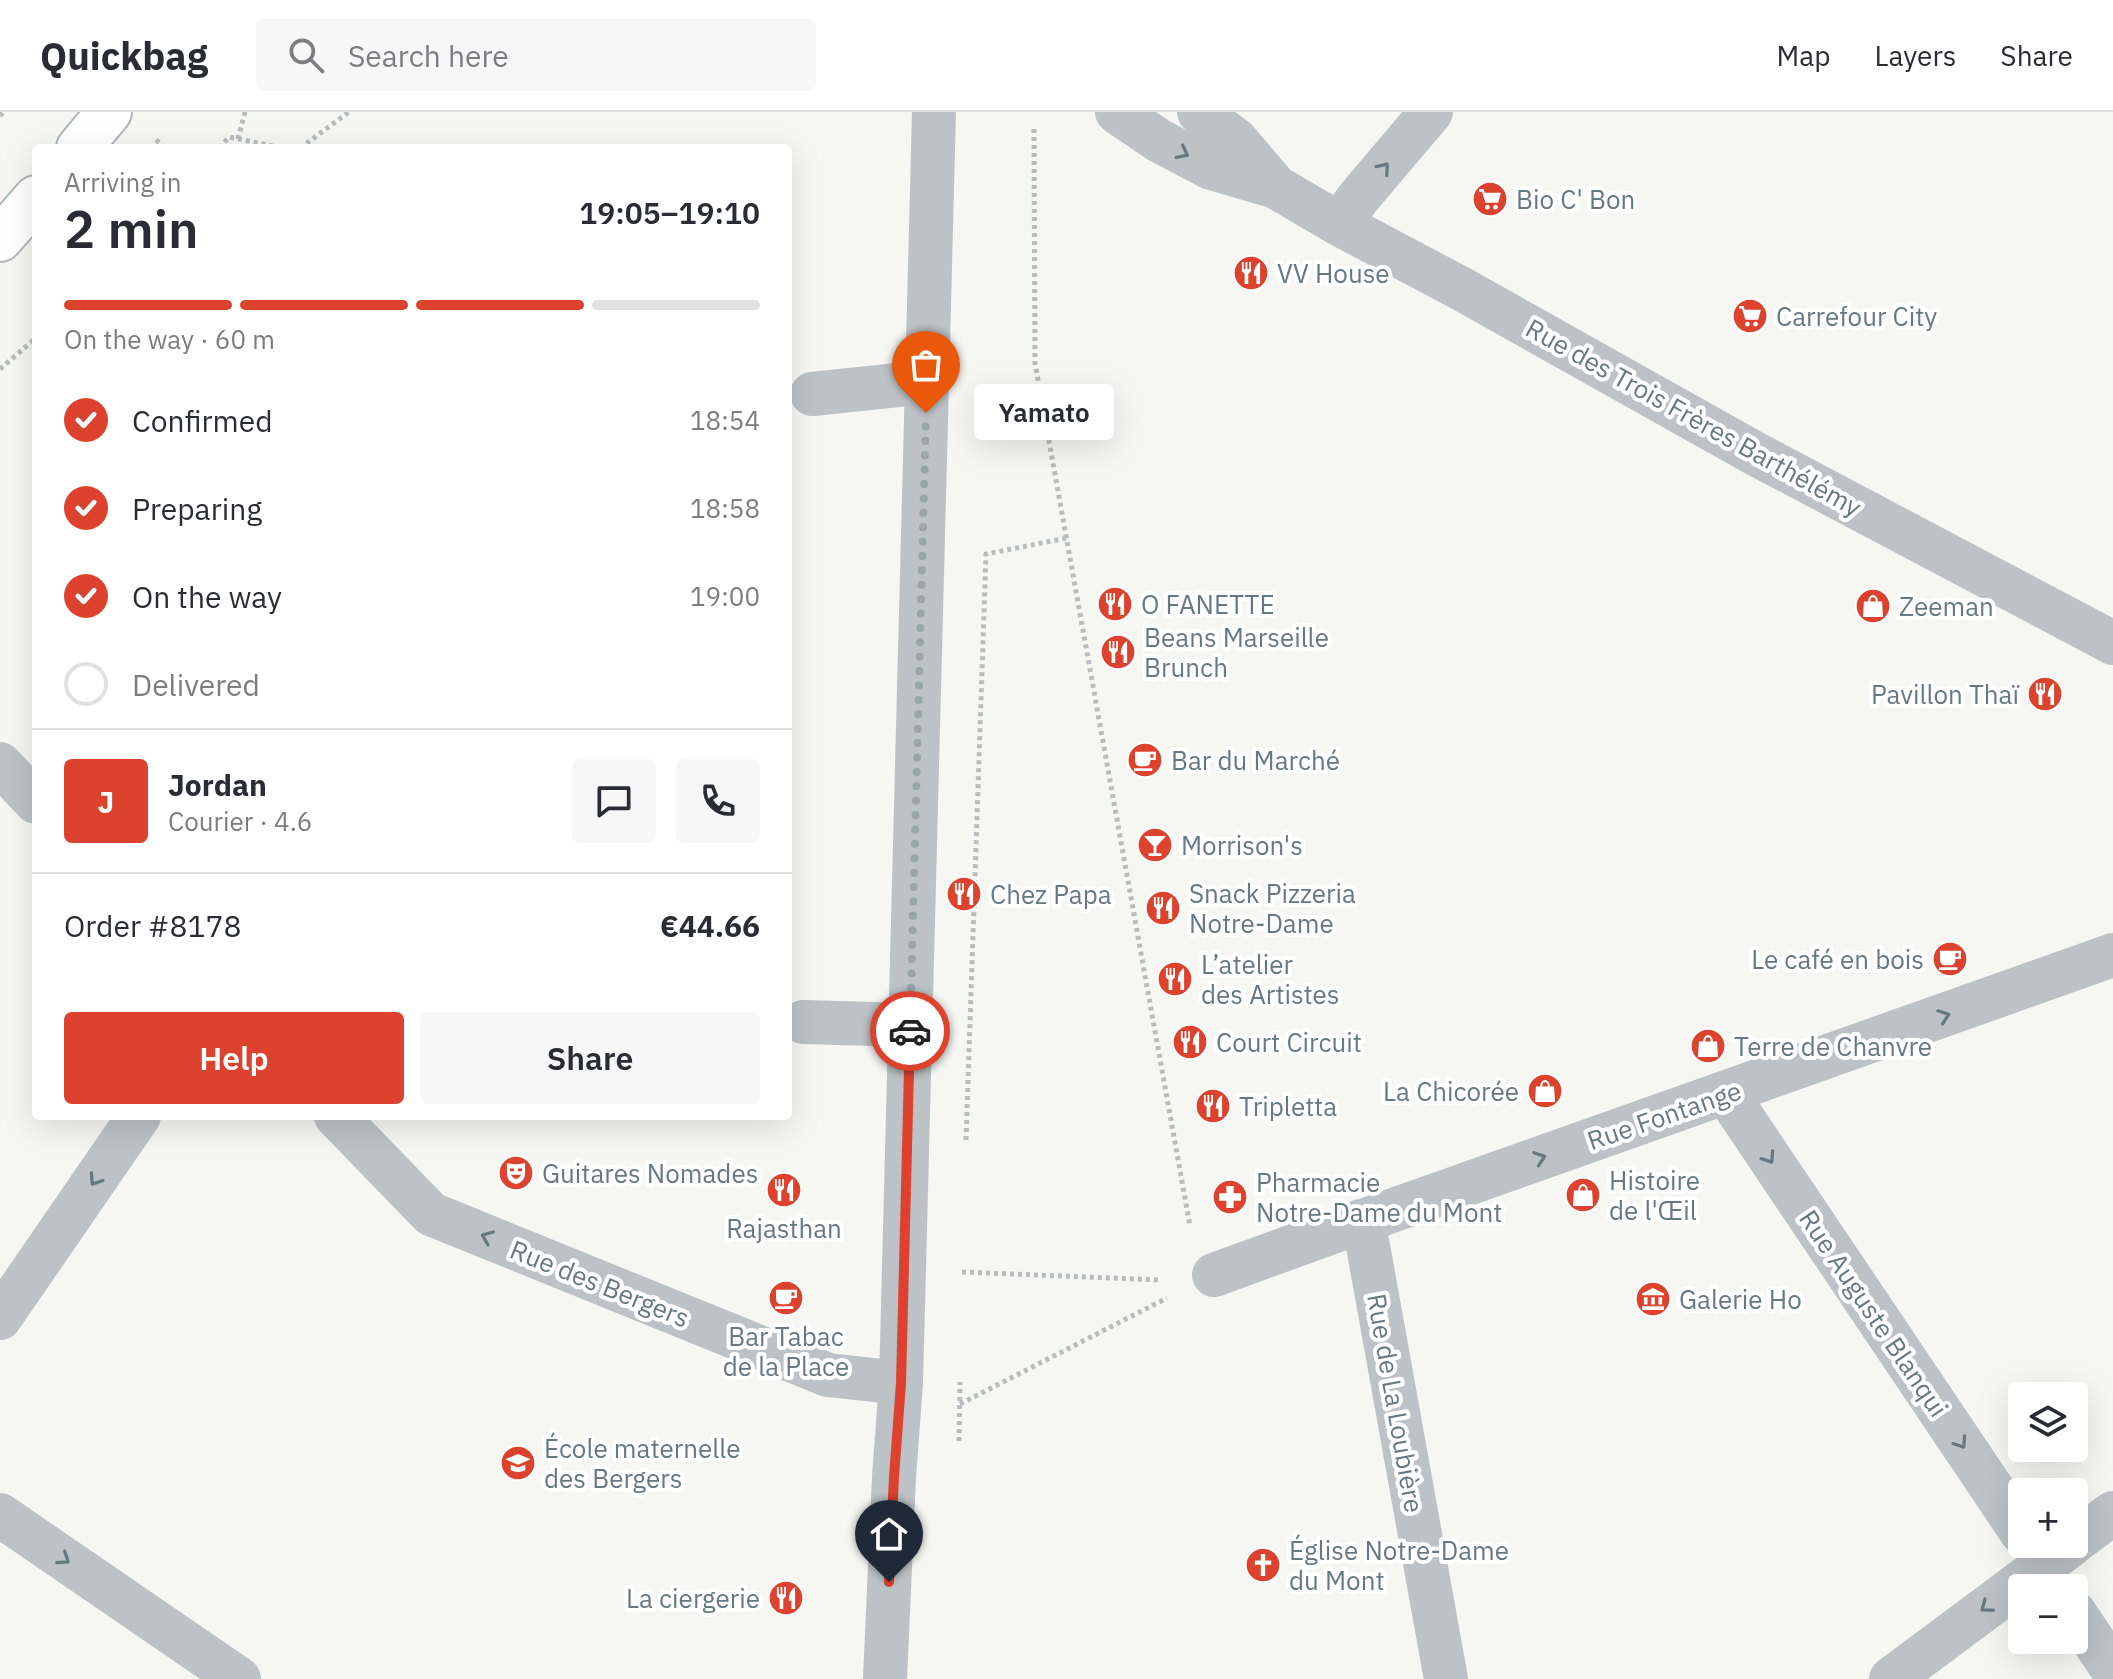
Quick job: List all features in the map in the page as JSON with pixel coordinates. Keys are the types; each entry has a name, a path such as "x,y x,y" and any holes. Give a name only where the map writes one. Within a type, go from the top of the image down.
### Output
{"main road":[{"path":"82,144 109,112"},
{"path":"0,239 32,203"}],"street":[{"path":"885,1679 901,1383 934,112"},
{"name":"Rue des Trois Frères Barthélémy","path":"1117,112 1158,140 1211,168 1276,187 1754,453 2113,643"},
{"name":"Rue des Trois Frères Barthélémy","path":"1199,112 1236,140 1276,187"},
{"path":"1339,224 1431,112"},
{"path":"812,394 927,382"},
{"path":"0,764 32,798"},
{"name":"Rue Fontange","path":"1207,1278 2113,955"},
{"path":"803,1022 910,1025"},
{"name":"Rue Auguste Blanqui","path":"1726,1093 2008,1493"},
{"path":"0,1318 136,1120"},
{"name":"Rue des Bergers","path":"340,1120 431,1214 828,1375 901,1383"},
{"name":"Rue de La Loubière","path":"1361,1221 1446,1679"},
{"path":"2088,1529 2113,1513"},
{"path":"0,1515 239,1679"},
{"path":"1891,1679 2044,1558"},
{"path":"2088,1633 2113,1670"}],"path":[{"path":"238,139 245,112"},
{"path":"305,144 349,112"},
{"path":"1034,129 1035,363 1207,1278"},
{"path":"223,144 229,137 262,144"},
{"path":"0,369 32,341"},
{"path":"966,1145 986,554 1067,538"},
{"path":"962,1272 1207,1278"},
{"path":"960,1404 1207,1278"},
{"path":"959,1441 960,1375"}],"way so far":[{"path":"910,1031 926,413"}],"place":[{"name":"Bio C' Bon","path":"1490,199"},
{"name":"VV House","path":"1251,273"},
{"name":"Carrefour City","path":"1750,316"},
{"name":"Yamato","path":"926,413"},
{"name":"O FANETTE","path":"1115,604"},
{"name":"Zeeman","path":"1873,606"},
{"name":"Beans Marseille Brunch","path":"1118,652"},
{"name":"Pavillon Thaï","path":"2045,694"},
{"name":"Bar du Marché","path":"1145,760"},
{"name":"Morrison's","path":"1155,845"},
{"name":"Chez Papa","path":"964,894"},
{"name":"Snack Pizzeria Notre-Dame","path":"1163,908"},
{"name":"Le café en bois","path":"1950,959"},
{"name":"L’atelier des Artistes","path":"1175,979"},
{"name":"Court Circuit","path":"1190,1042"},
{"name":"Terre de Chanvre","path":"1708,1046"},
{"name":"La Chicorée","path":"1545,1091"},
{"name":"Tripletta","path":"1213,1106"},
{"name":"Guitares Nomades","path":"516,1173"},
{"name":"Rajasthan","path":"784,1190"},
{"name":"Histoire de l'Œil","path":"1583,1195"},
{"name":"Pharmacie Notre-Dame du Mont","path":"1230,1197"},
{"name":"Bar Tabac de la Place","path":"786,1298"},
{"name":"Galerie Ho","path":"1653,1299"},
{"name":"École maternelle des Bergers","path":"518,1463"},
{"name":"Église Notre-Dame du Mont","path":"1263,1565"},
{"name":"La ciergerie","path":"786,1598"}],"route":[{"path":"889,1582 901,1383 910,1031"}]}
